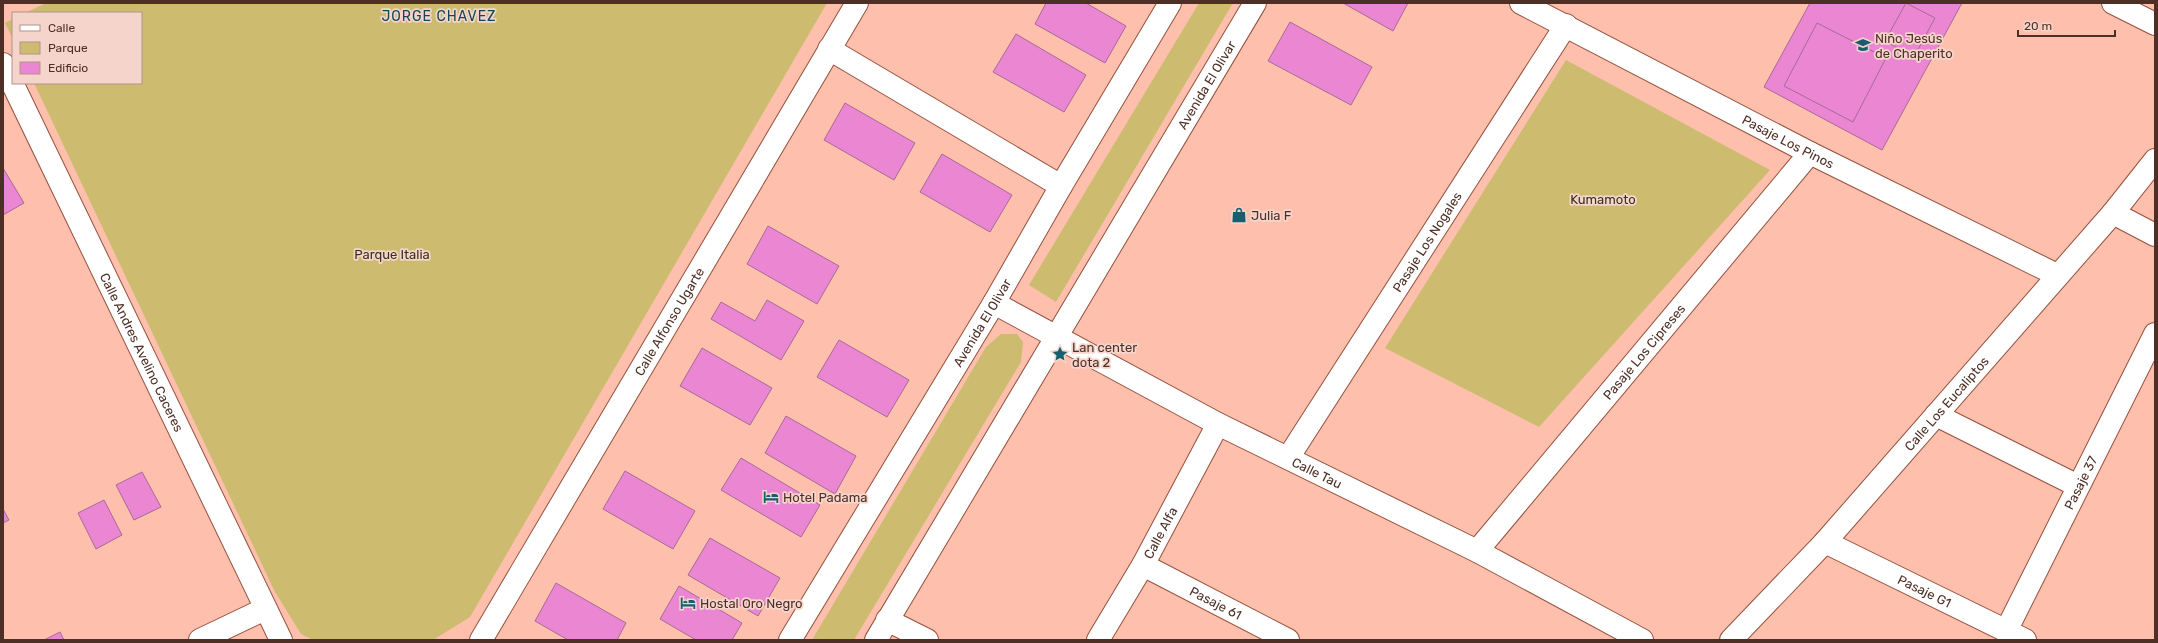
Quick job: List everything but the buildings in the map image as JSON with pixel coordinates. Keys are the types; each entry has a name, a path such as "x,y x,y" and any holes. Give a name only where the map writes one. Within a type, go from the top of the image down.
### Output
{"street":[{"name":"Calle Alfonso Ugarte","path":"480,640 856,3"},
{"name":"Avenida El Olivar","path":"790,640 994,303 1061,186 1170,3"},
{"name":"Avenida El Olivar","path":"876,640 1255,3"},
{"name":"Pasaje Los Pinos","path":"1521,3 1566,25 1810,153 2057,275"},
{"path":"2113,3 2155,24"},
{"name":"Pasaje Los Nogales","path":"1288,458 1566,25"},
{"path":"829,49 1061,186"},
{"name":"Calle Andres Avelino Caceres","path":"3,64 12,83"},
{"name":"Calle Andres Avelino Caceres","path":"13,84 281,640"},
{"name":"Pasaje Los Cipreses","path":"1477,551 1810,153"},
{"name":"Calle Los Eucaliptos","path":"1731,640 1825,542 2112,213 2155,160"},
{"path":"2112,213 2155,235"},
{"name":"Calle Tau","path":"994,303 1218,424 1477,551 1642,640"},
{"name":"Pasaje 37","path":"2016,635 2078,486 2155,334"},
{"path":"1936,415 2078,486"},
{"name":"Calle Alfa","path":"1098,640 1143,565 1218,424"},
{"name":"Pasaje G1","path":"1825,542 2016,635"},
{"name":"Pasaje 61","path":"1143,565 1288,640"},
{"path":"200,640 265,608"},
{"path":"887,620 927,640"}],"green space":[{"name":"Parque Italia","path":"46,3 827,3 470,617 433,640 313,640 301,634 275,592 34,84 142,84 142,12 27,12"},
{"path":"1199,3 1233,3 1056,302 1029,285"},
{"path":"12,20 12,37 5,23"},
{"name":"Kumamoto","path":"1566,60 1770,170 1539,427 1385,348"},
{"path":"1001,334 1017,334 1023,342 1021,362 854,640 812,640 986,347"}],"place":[{"name":"Niño Jesús de Chaperito","path":"1863,45"},
{"name":"Julia F","path":"1239,215"},
{"name":"Lan center dota 2","path":"1060,354"},
{"name":"Hotel Padama","path":"771,497"},
{"name":"Hostal Oro Negro","path":"688,603"}],"district":[{"name":"JORGE CHAVEZ","path":"439,16"}]}
